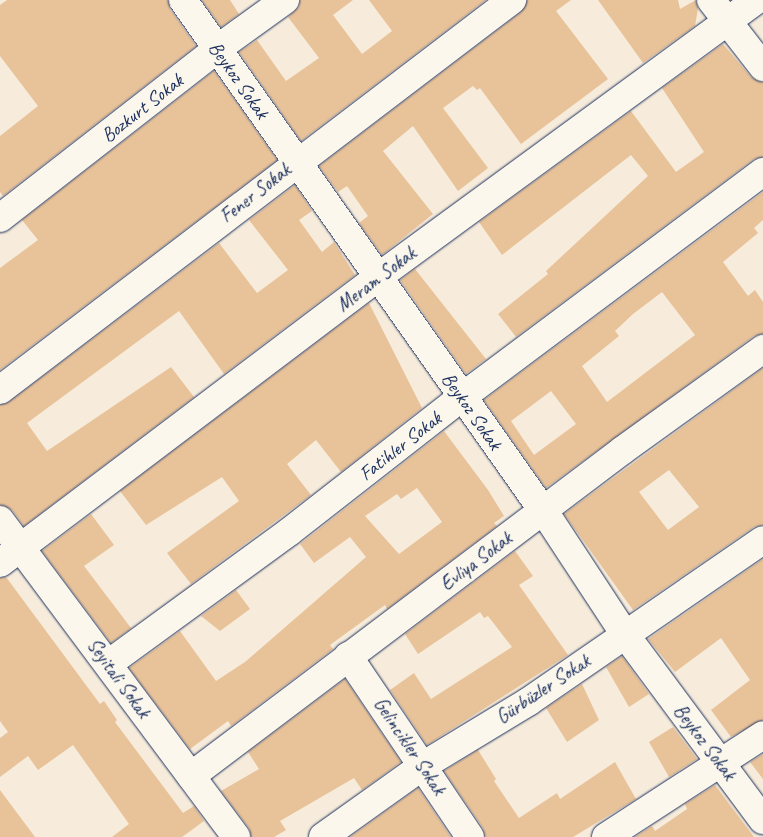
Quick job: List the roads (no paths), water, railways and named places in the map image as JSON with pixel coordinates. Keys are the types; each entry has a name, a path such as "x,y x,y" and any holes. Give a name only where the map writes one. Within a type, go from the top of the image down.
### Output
{"street":[{"name":"Beykoz Sokak","path":"183,0 544,511 624,633 763,820"},
{"name":"Bozkurt Sokak","path":"0,218 217,49 286,0"},
{"name":"Fener Sokak","path":"0,390 296,162 512,0"},
{"name":"Meram Sokak","path":"11,555 378,277 706,39 719,10 756,0"},
{"path":"719,10 763,67"},
{"name":"Fatihler Sokak","path":"108,664 289,532 462,397 763,172"},
{"name":"Evliya Sokak","path":"191,776 348,656 763,349"},
{"name":"Seyitali Sokak","path":"0,520 11,555 108,664 191,776 223,832"},
{"name":"Gürbüzler Sokak","path":"323,837 424,765 528,702 624,633 763,540"},
{"name":"Gelincikler Sokak","path":"348,656 424,765 470,837"},
{"path":"606,837 763,735"}]}
